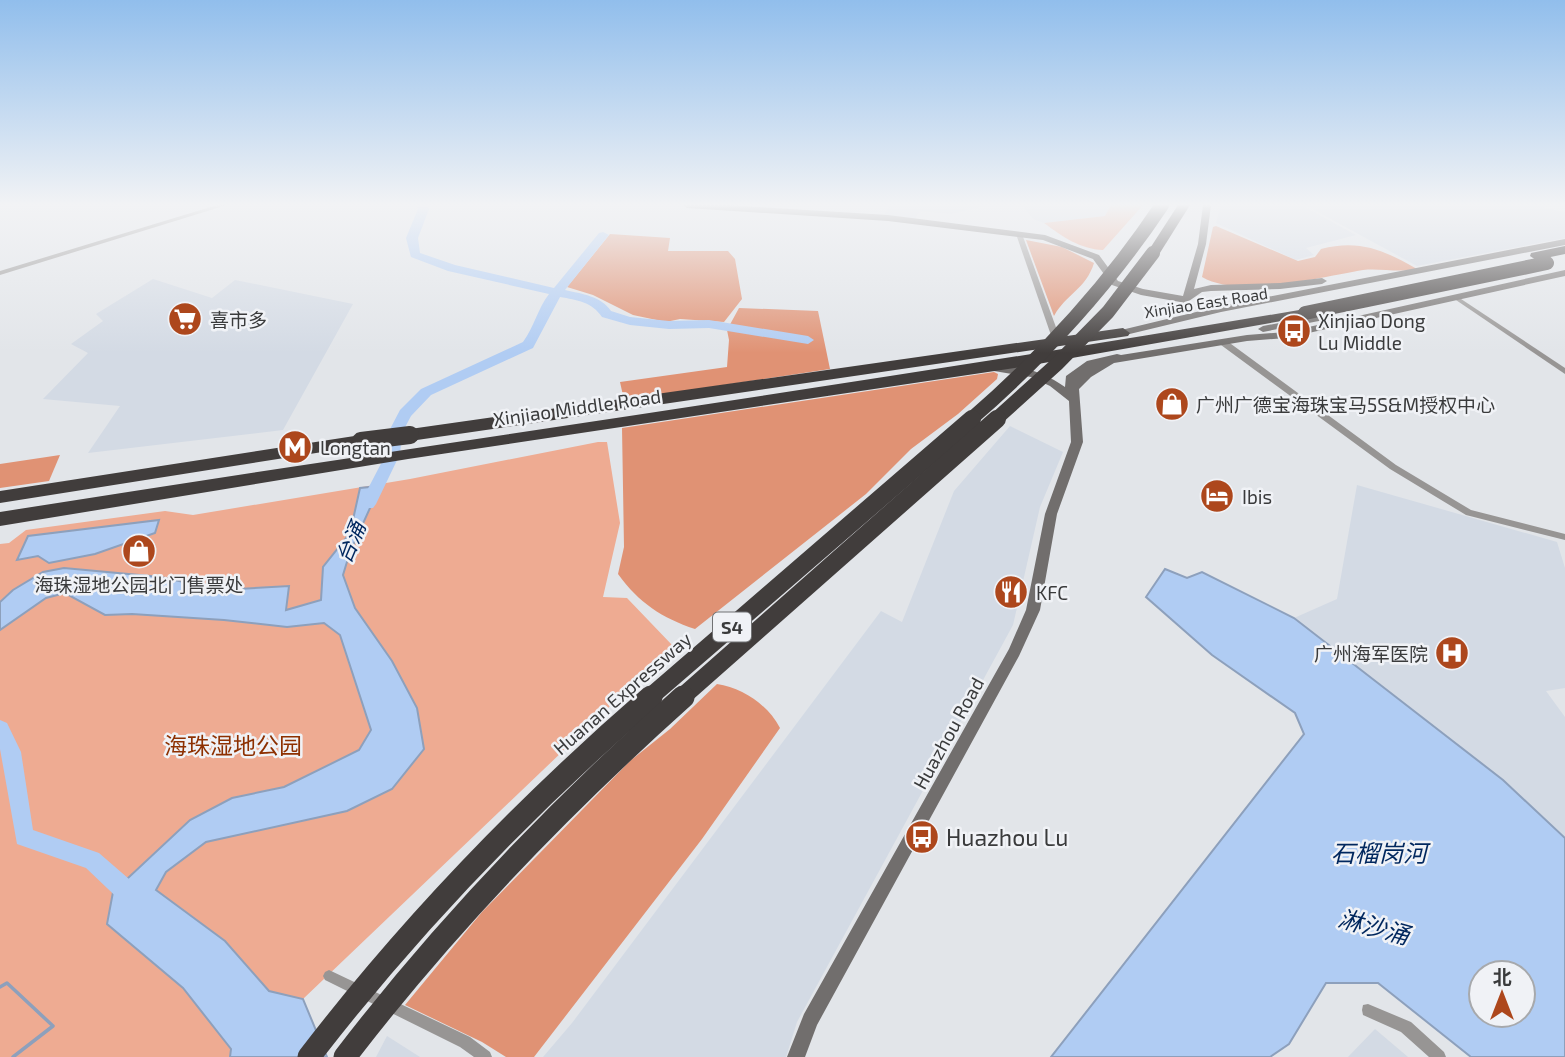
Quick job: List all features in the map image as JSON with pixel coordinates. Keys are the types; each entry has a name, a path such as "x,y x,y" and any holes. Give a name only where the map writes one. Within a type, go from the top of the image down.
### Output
{"highway":[{"name":"Huanan Expressway","path":"309,1057 420,919 537,798 1049,349 1128,254"},
{"name":"S4","path":"345,1057 426,954 481,890 534,835 626,747 1057,364 1108,312 1152,254"},
{"name":"Xinjiao East Road","path":"1160,339 1541,260 1555,254"},
{"name":"Xinjiao East Road","path":"1541,260 1565,260"},
{"name":"Xinjiao East Road","path":"1057,342 1300,309"},
{"name":"Xinjiao Middle Road","path":"0,519 408,453 1160,339"},
{"path":"1112,359 1160,339 1208,339"},
{"name":"Xinjiao Middle Road","path":"0,497 361,441 625,406 1057,342"}],"main road":[{"path":"1089,254 1101,262 1112,281 1122,286 1186,300 1200,309 1221,309"},
{"path":"1168,320 1184,311 1199,254"},
{"path":"1112,335 1221,309 1502,254"},
{"path":"1427,269 1424,275 1428,282 1453,293"},
{"path":"1208,339 1565,270"},
{"path":"1186,300 1199,290 1218,287 1301,285 1378,271 1403,274 1453,293"},
{"path":"1196,273 1202,281 1218,287"},
{"path":"1380,278 1408,281 1417,288 1416,299"},
{"path":"1075,408 1073,397 1078,383 1112,359 1286,335 1453,293"},
{"path":"966,370 993,368 1032,373 1062,389 1075,408"},
{"name":"Huazhou Road","path":"796,1057 810,1020 990,696 1032,610 1051,514 1077,442 1075,408"}],"street":[{"path":"0,273 62,254"},
{"path":"1026,254 1057,342"},
{"path":"1453,293 1565,372"},
{"path":"1224,343 1393,467 1469,513 1565,537"},
{"path":"329,976 465,1042 485,1057"},
{"path":"1368,1010 1406,1027 1439,1057"}],"shaded area":[{"path":"594,254 731,254 735,259 742,299 724,322 680,319 666,322 633,315 593,295 567,287"},
{"path":"1031,254 1077,254 1094,263 1086,279 1054,316"},
{"path":"1207,254 1282,254 1298,261 1317,254 1388,254 1417,269 1363,270 1258,286 1218,283 1202,277"},
{"path":"1284,254 1314,255 1296,260"},
{"path":"1396,254 1479,254 1417,266"},
{"path":"153,279 212,298 235,280 353,304 283,430 88,453 120,406 43,399 88,353 71,344 103,321 96,314"},
{"path":"739,308 818,311 830,369 624,400 620,382 727,367 727,330"},
{"path":"994,372 998,374 997,379 958,414 911,449 866,494 695,629 652,608 634,593 618,574 624,547 622,428"},
{"path":"1010,426 1063,452 1040,507 1013,625 797,1022 786,1057 543,1057 572,1023 881,611 902,622 954,491"},
{"path":"60,455 49,481 0,488 0,464"},
{"name":"广州海军医院","path":"1357,485 1557,542 1565,568 1565,688 1546,691 1565,717 1565,839 1497,776 1294,618 1337,599"},
{"path":"717,684 736,689 754,699 769,712 780,728 702,839 534,1057 506,1057 482,1042 405,1005 482,912 630,761 670,729"},
{"path":"1375,1029 1408,1057 1348,1057"},
{"path":"387,1036 420,1057 376,1057"}],"green space":[{"name":"海珠湿地公园","path":"607,442 620,523 603,597 627,598 673,646 303,999 260,1057 0,1057 0,544 9,543 26,530 165,511 193,515 410,479"}],"water":[{"path":"380,486 350,552 343,575 355,608 392,661 417,708 424,749 392,789 347,811 206,842 166,872 156,890 225,941 269,991 303,999 327,1057 230,1057 231,1049 183,988 107,924 113,892 190,820 232,798 284,787 359,750 371,730 340,635 324,623 287,627 224,620 132,614 105,615 65,593 46,598 0,630 0,602 13,590 43,572 64,568 161,577 220,590 289,586 286,610 321,600 323,567 350,533 360,488"},
{"path":"159,520 155,533 95,554 49,563 38,556 17,560 28,536"},
{"name":"石榴岗河","path":"1165,569 1187,578 1202,572 1294,618 1503,780 1565,838 1565,1057 1471,1057 1378,983 1326,983 1289,1044 1270,1057 1051,1057 1304,734 1295,713 1212,655 1146,597"}],"waterway":[{"path":"415,254 452,268 557,292"},
{"name":"台涌","path":"557,292 588,254"},
{"name":"台涌","path":"368,504 393,454 395,433 405,413 426,392 528,345 538,330 548,304 557,292"},
{"path":"557,292 587,299 601,306 606,314 630,321 669,325 709,324 808,340"},
{"name":"台涌","path":"0,729 11,752 24,837 92,860 136,900"},
{"path":"0,987 7,983 53,1026 13,1057"}],"place":[{"name":"喜市多","path":"185,319"},
{"name":"Xinjiao Dong Lu Middle","path":"1294,331"},
{"name":"广州广德宝海珠宝马5S&M授权中心","path":"1172,404"},
{"name":"Longtan","path":"295,447"},
{"name":"Ibis","path":"1217,496"},
{"name":"海珠湿地公园北门售票处","path":"139,551"},
{"name":"KFC","path":"1011,592"},
{"name":"广州海军医院","path":"1452,653"},
{"name":"Huazhou Lu","path":"922,837"}],"water label":[{"name":"淋沙涌","path":"1374,926"}]}
